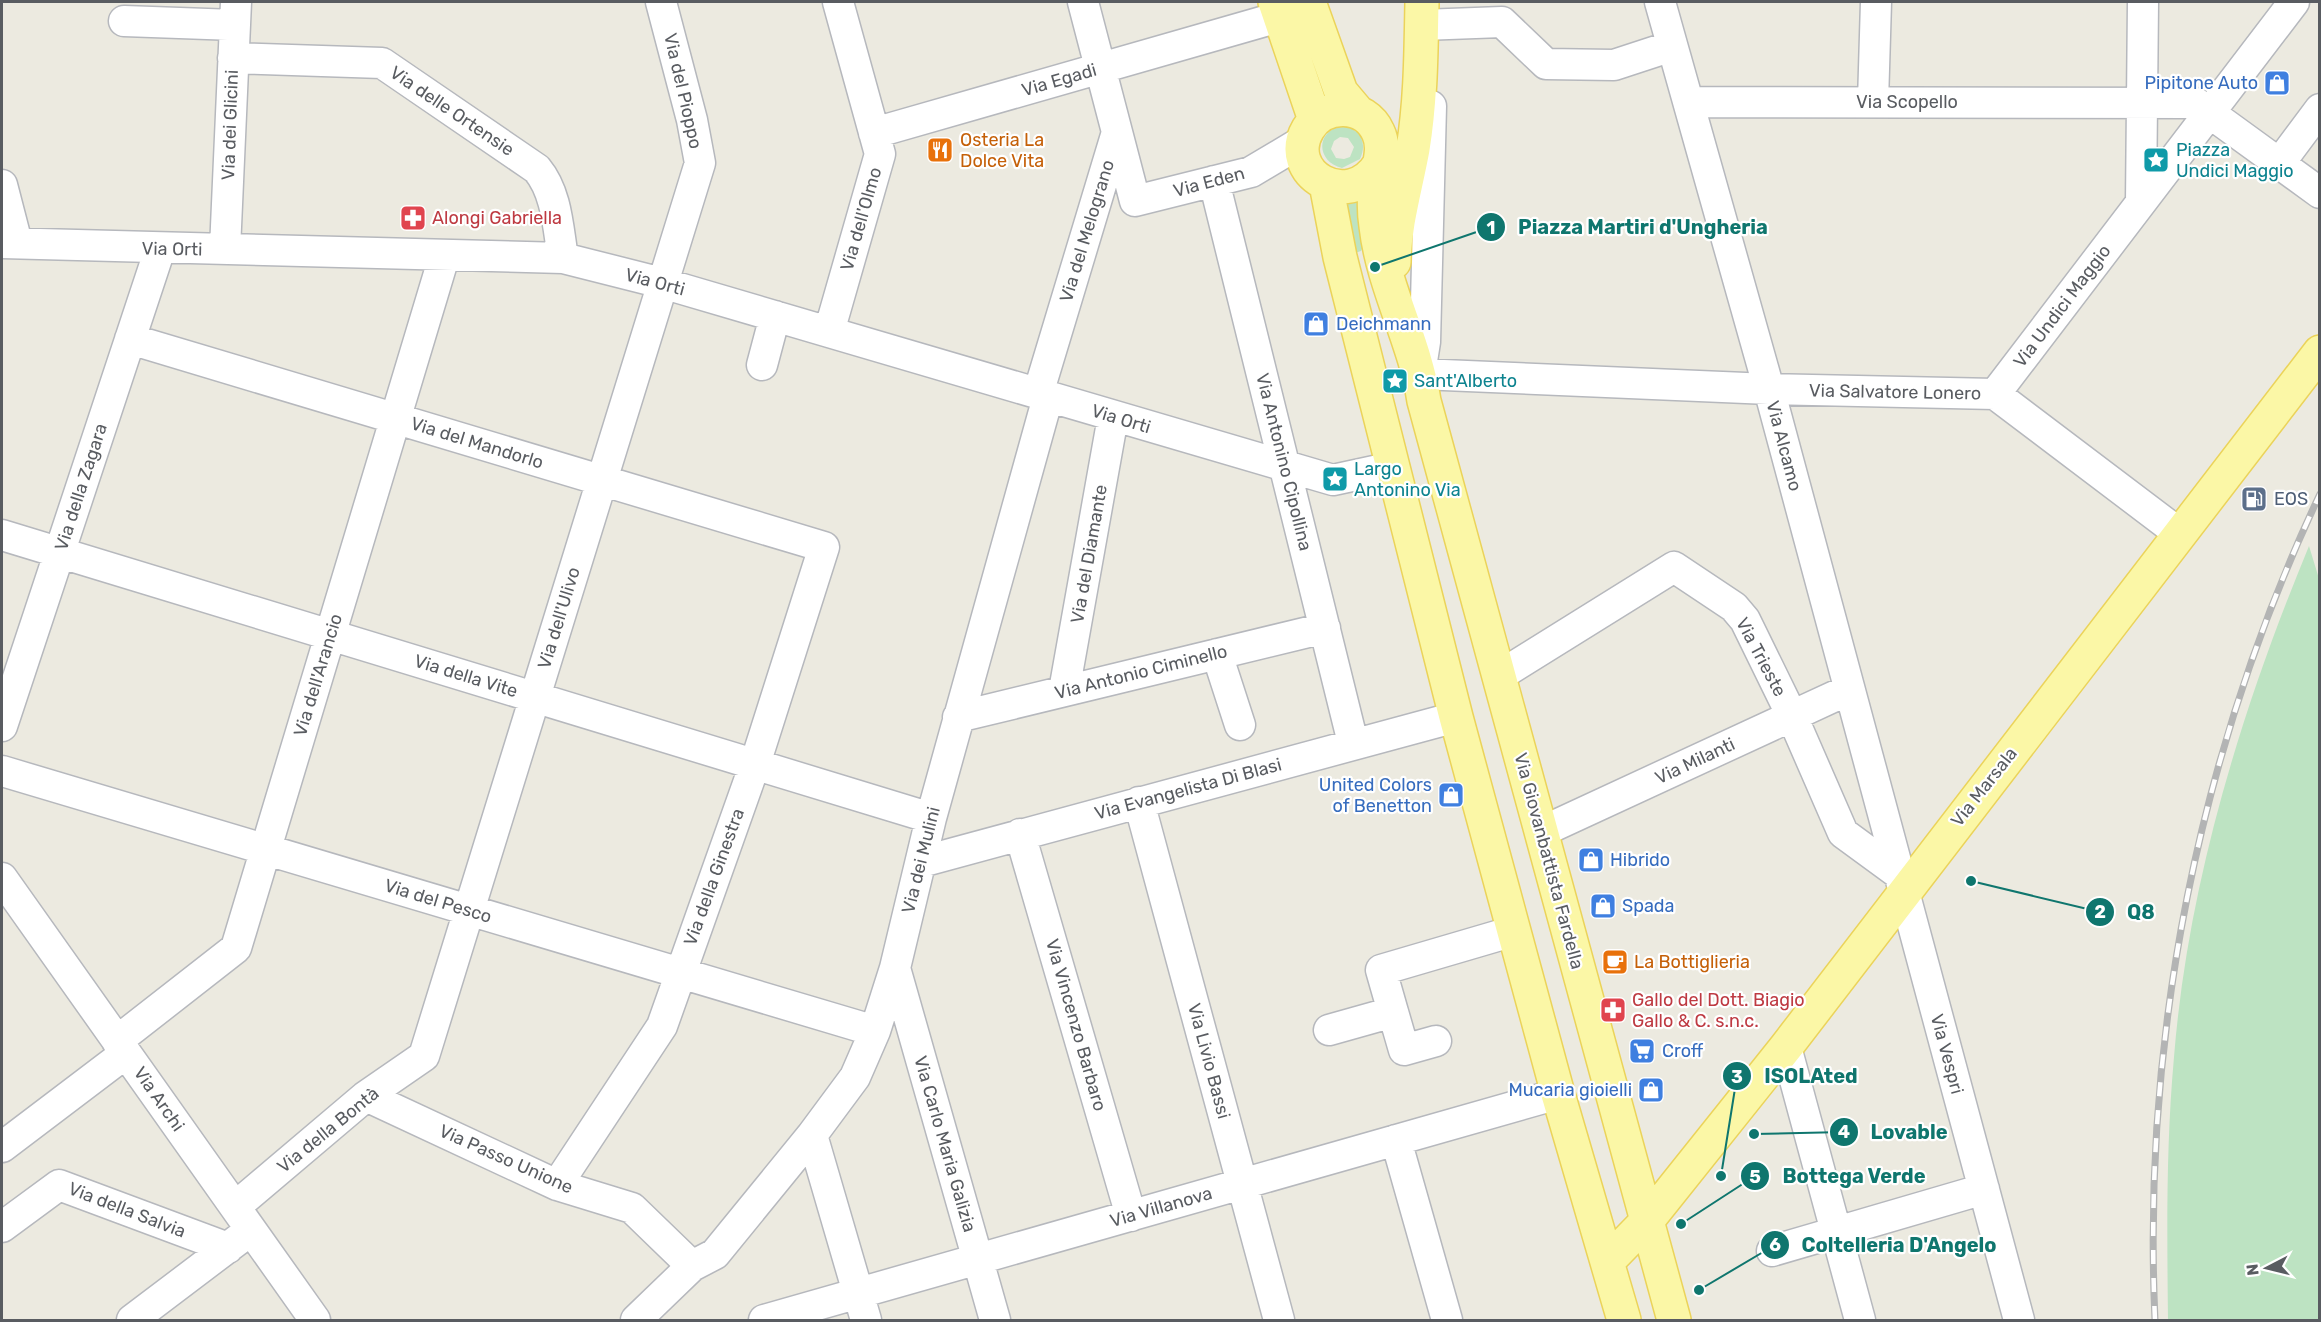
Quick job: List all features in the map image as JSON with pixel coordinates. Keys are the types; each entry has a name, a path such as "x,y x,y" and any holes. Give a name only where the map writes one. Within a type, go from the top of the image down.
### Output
{"main road":[{"path":"1309,2 1341,92 1378,132 1380,159"},
{"path":"1277,9 1299,139 1310,171 1326,184 1346,188 1356,185 1373,173 1419,87"},
{"path":"1393,300 1394,253 1400,202 1413,149 1419,87 1422,13"},
{"path":"1299,139 1334,109 1389,116 1400,112 1419,87"},
{"name":"Via Giovanbattista Fardella","path":"1380,159 1375,215 1377,238 1393,300 1422,387 1674,1320"},
{"path":"1326,184 1340,257 1456,717 1558,1095 1624,1320"},
{"name":"Via Marsala","path":"1608,1262 1647,1221 1786,1047 1901,883 2180,534 2319,352"}],"street":[{"name":"Via del Pioppo","path":"661,2 692,120 700,163 662,283"},
{"name":"Via dell'Olmo","path":"829,332 880,154 838,2"},
{"path":"1083,2 1117,132"},
{"name":"Via Alcamo","path":"1660,2 1769,389 1901,883"},
{"path":"1873,102 1876,2"},
{"path":"2135,211 2135,97 2143,2"},
{"path":"2217,110 2294,2"},
{"name":"Via Egadi","path":"874,133 1245,27 1277,9"},
{"path":"1422,13 1503,22 1546,64 1614,65 1672,46"},
{"path":"124,21 235,14"},
{"name":"Via dei Glicini","path":"225,249 235,14"},
{"name":"Via delle Ortensie","path":"233,58 382,63 537,169 547,181 551,194 564,258"},
{"path":"1419,87 1431,103 1422,387"},
{"name":"Via Scopello","path":"1690,102 1873,102 2135,97 2196,103 2217,110 2279,164 2319,193"},
{"path":"2279,164 2319,109"},
{"name":"Via Undici Maggio","path":"1995,394 2135,211 2217,110"},
{"name":"Via Eden","path":"1117,132 1134,201 1251,171 1299,139"},
{"name":"Via del Melograno","path":"1043,396 1117,132"},
{"name":"Via Antonino Cipollina","path":"1214,181 1353,743"},
{"path":"2,185 9,243"},
{"name":"Via Orti","path":"9,243 444,257 564,258 662,283 1333,480 1392,467"},
{"name":"Via della Zagara","path":"2,726 159,249"},
{"name":"Via dell'Arancio","path":"2,1147 236,948 444,257"},
{"name":"Via dell'Ulivo","path":"424,1056 662,283"},
{"path":"762,365 775,316"},
{"name":"Via del Mandorlo","path":"130,339 824,547"},
{"name":"Via Salvatore Lonero","path":"1422,387 1769,389 1995,394 2180,534"},
{"name":"Via dei Mulini","path":"692,1266 715,1254 812,1135 855,1077 877,1023 895,968 931,818 1043,396"},
{"name":"Via del Diamante","path":"1064,691 1113,417"},
{"name":"Via della Vite","path":"2,535 331,633 931,818"},
{"name":"Via della Ginestra","path":"557,1185 662,1026 755,764 824,547"},
{"name":"Via Trieste","path":"1499,676 1674,567 1734,607 1745,620 1792,716 1843,833 1901,883"},
{"name":"Via Antonio Ciminello","path":"958,717 1324,628"},
{"path":"1217,654 1240,725"},
{"name":"Via Milanti","path":"1541,832 1848,690"},
{"name":"Via Evangelista Di Blasi","path":"921,862 1353,743 1456,717"},
{"name":"Via del Pesco","path":"2,771 679,973 877,1023 911,1024"},
{"name":"Via Livio Bassi","path":"1139,802 1279,1320"},
{"name":"Via Vincenzo Barbaro","path":"1020,834 1131,1216"},
{"name":"Via Archi","path":"2,878 315,1320"},
{"name":"Via Vespri","path":"1901,883 2019,1320"},
{"path":"1436,1041 1404,1050 1381,970 1514,931"},
{"name":"Via Carlo Maria Galizia","path":"895,968 995,1320"},
{"path":"1329,1030 1393,1012"},
{"path":"1786,1047 1860,1320"},
{"name":"Via della Bontà","path":"132,1320 228,1248 243,1218 366,1096 424,1056"},
{"name":"Via Villanova","path":"764,1320 862,1307 978,1260 1558,1095"},
{"name":"Via Passo Unione","path":"366,1096 557,1185 632,1208 692,1266"},
{"path":"812,1135 862,1307"},
{"path":"1396,1140 1447,1320"},
{"name":"Via della Salvia","path":"2,1227 59,1185 228,1248"},
{"path":"1772,1251 1984,1189"},
{"path":"636,1320 692,1266"}],"green space":[{"path":"1340,126 1347,127 1361,136 1363,147 1360,159 1342,168 1328,160 1322,147 1326,135","holes":["1340,137 1348,138 1354,147 1350,157 1336,158 1331,149 1334,141"]},
{"path":"1357,200 1363,247 1361,251 1355,253 1343,202"},
{"path":"2309,546 2320,582 2319,1320 2168,1320 2171,1090 2181,991 2192,926 2205,861 2241,733"}],"railway":[{"path":"2155,1320 2153,1214 2158,1108 2170,1002 2187,897 2211,793 2241,691 2278,591 2320,494"}],"place":[{"name":"Pipitone Auto","path":"2277,83"},
{"name":"Osteria La Dolce Vita","path":"940,150"},
{"name":"Piazza Undici Maggio","path":"2156,160"},
{"name":"Alongi Gabriella","path":"413,218"},
{"name":"Piazza Martiri d'Ungheria","path":"1375,267"},
{"name":"Deichmann","path":"1316,324"},
{"name":"Sant'Alberto","path":"1395,381"},
{"name":"Largo Antonino Via","path":"1335,479"},
{"name":"EOS","path":"2254,499"},
{"name":"United Colors of Benetton","path":"1451,795"},
{"name":"Hibrido","path":"1591,860"},
{"name":"Q8","path":"1971,881"},
{"name":"Spada","path":"1603,906"},
{"name":"La Bottiglieria","path":"1615,962"},
{"name":"Gallo del Dott. Biagio Gallo & C. s.n.c.","path":"1613,1010"},
{"name":"Croff","path":"1642,1051"},
{"name":"Mucaria gioielli","path":"1651,1090"},
{"name":"Lovable","path":"1754,1134"},
{"name":"ISOLAted","path":"1721,1176"},
{"name":"Bottega Verde","path":"1681,1224"},
{"name":"Coltelleria D'Angelo","path":"1699,1290"}]}
